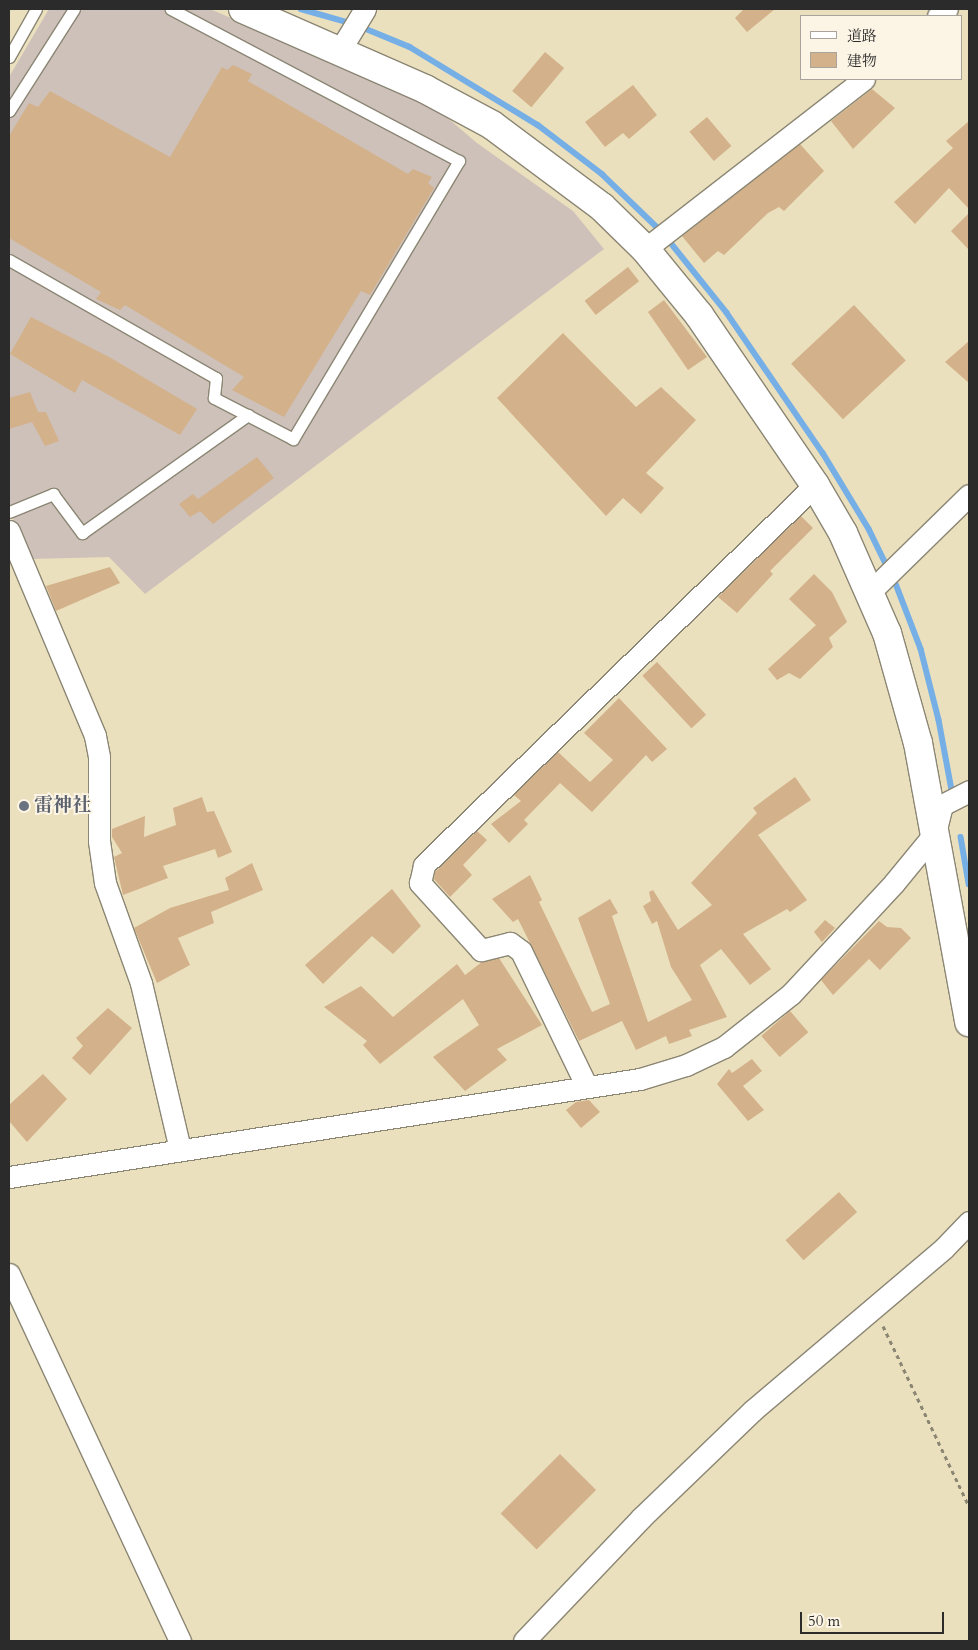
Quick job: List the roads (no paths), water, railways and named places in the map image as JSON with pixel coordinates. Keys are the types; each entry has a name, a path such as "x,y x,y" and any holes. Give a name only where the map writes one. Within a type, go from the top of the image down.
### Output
{"street":[{"path":"243,9 354,27 425,89 492,125 657,240 699,315 815,485 884,579 900,671 918,743 936,833 969,1022"},
{"path":"657,240 863,80"},
{"path":"587,1087 521,951 510,943 481,950 420,883 424,865 815,485"},
{"path":"884,579 969,496"},
{"path":"9,530 95,736 99,757 99,841 105,883 141,983 180,1149"},
{"path":"9,1177 640,1079 686,1065 724,1047 791,994 894,883 936,833 942,805 969,791"},
{"path":"524,1641 641,1518 752,1411 872,1306 944,1248 969,1222"},
{"path":"9,1274 180,1641"}],"lane":[{"path":"9,57 36,9"},
{"path":"9,110 74,9"},
{"path":"9,260 216,378 214,398 293,439 459,161 171,9"},
{"path":"9,512 53,494 82,534 248,415"}],"waterway":[{"path":"301,9 350,23"},
{"path":"359,26 410,47 538,125 602,174 661,231"},
{"path":"667,238 727,313 823,453 869,529 888,568"},
{"path":"893,576 921,649 939,720 952,790"},
{"path":"961,837 969,884"}],"place":[{"name":"雷神社","path":"24,806"}]}
